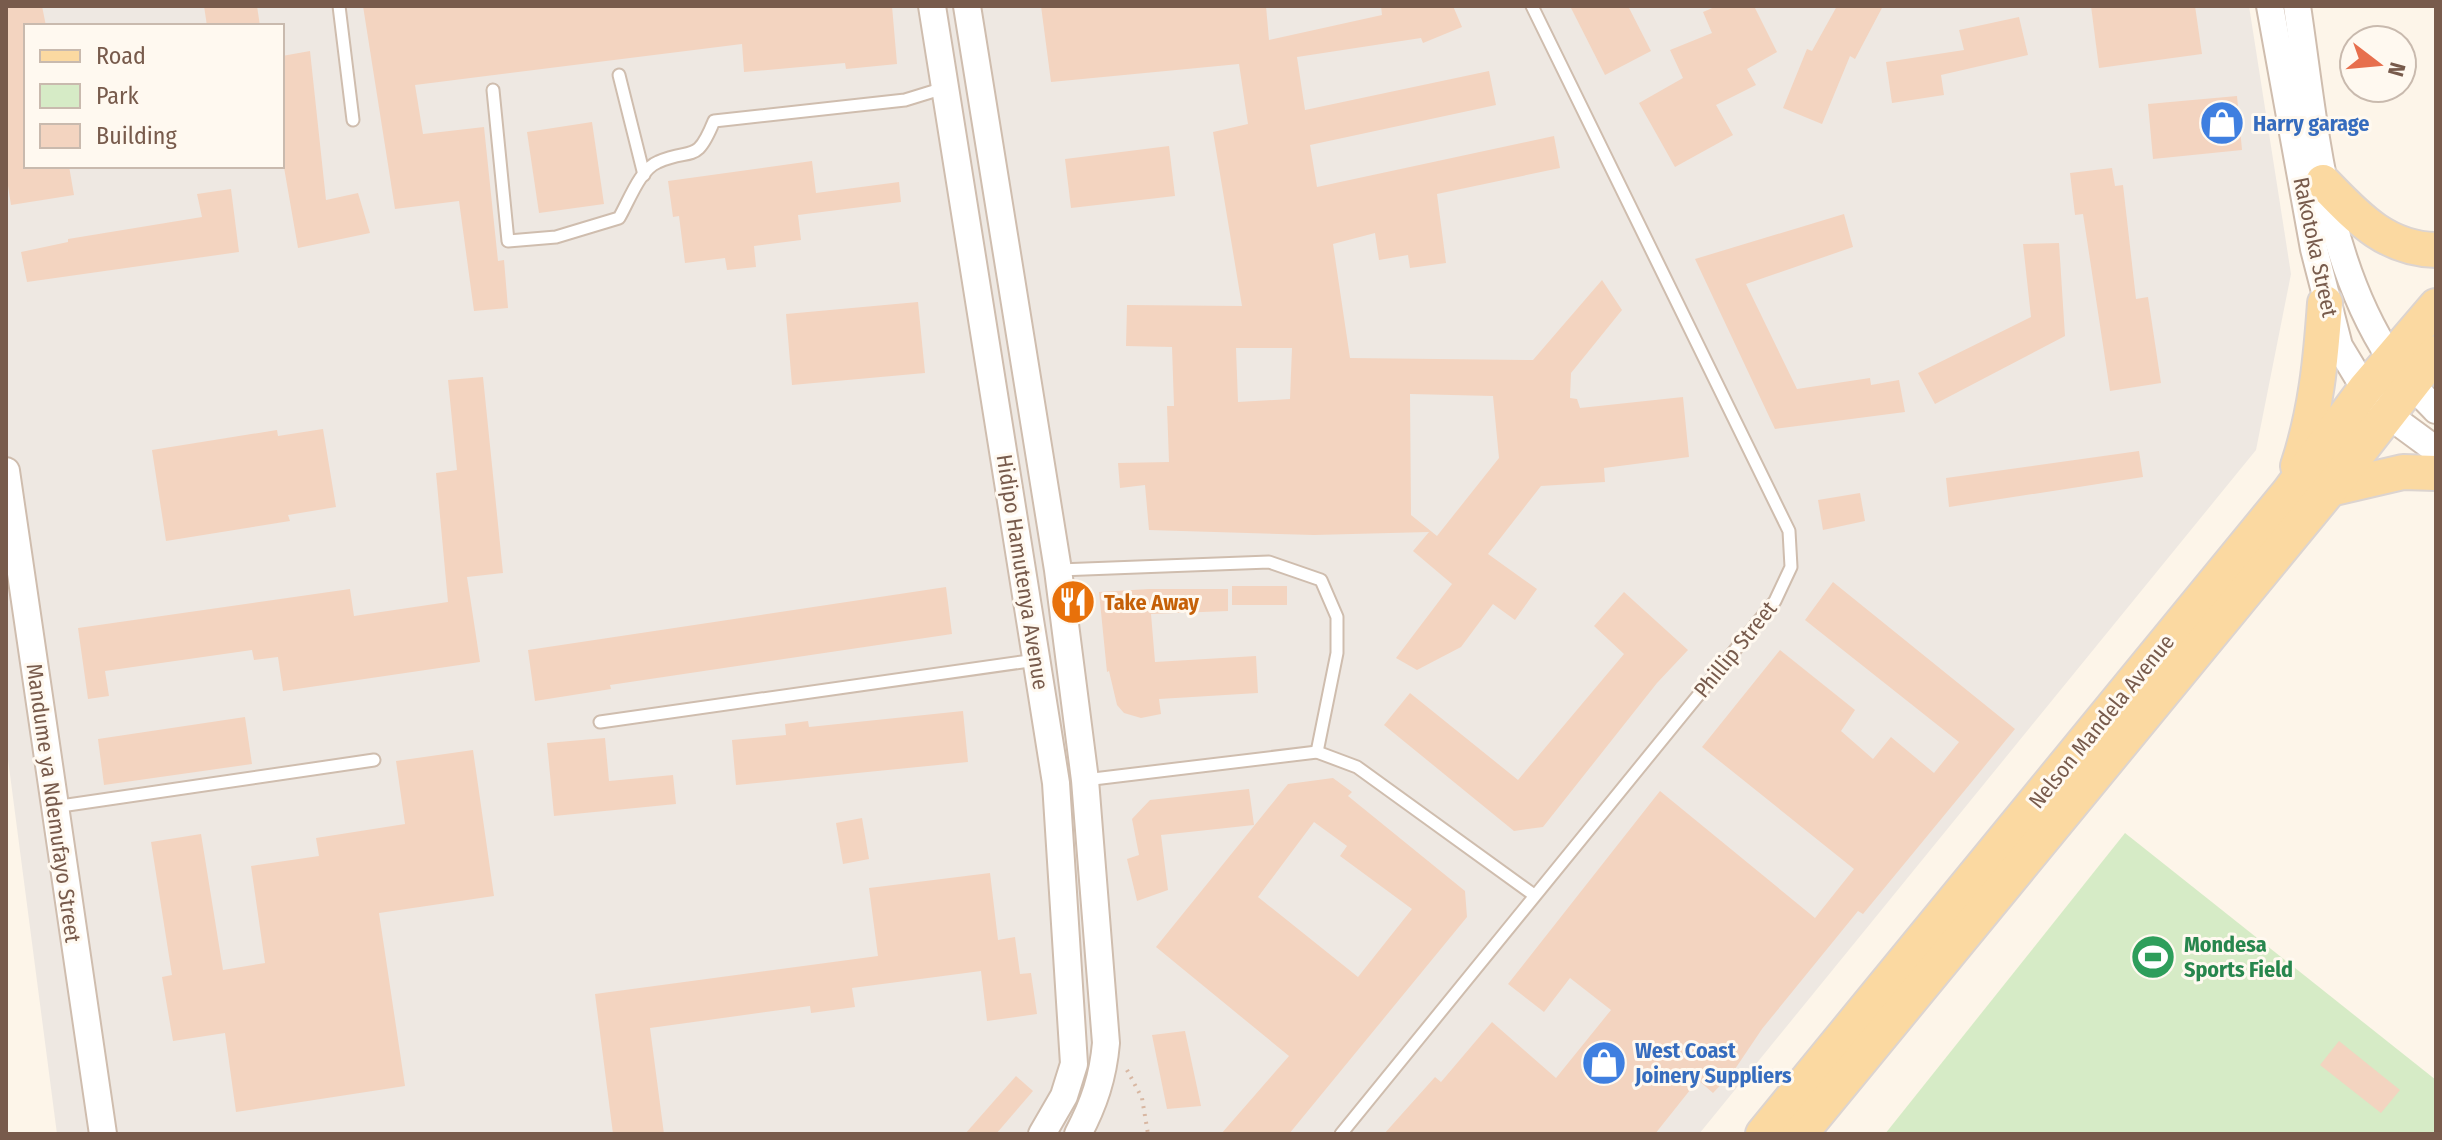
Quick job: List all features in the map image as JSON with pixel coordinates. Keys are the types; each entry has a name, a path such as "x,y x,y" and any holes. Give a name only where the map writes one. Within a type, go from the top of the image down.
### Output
{"main road":[{"path":"2323,182 2364,225 2393,242 2436,250"},
{"path":"2289,492 2312,424 2325,303"},
{"name":"Nelson Mandela Avenue","path":"1763,1134 2289,492 2402,372 2436,306"},
{"name":"Nelson Mandela Avenue","path":"2402,372 2436,353"},
{"name":"Nelson Mandela Avenue","path":"1800,1134 2330,489 2376,402"},
{"path":"2330,489 2403,472 2436,473"}],"street":[{"name":"Hidipo Hamutenya Avenue","path":"932,6 1056,783 1074,1064 1064,1096 1042,1134"},
{"name":"Hidipo Hamutenya Avenue","path":"967,6 1058,570 1085,780 1106,1043 1104,1071 1094,1105 1078,1134"},
{"name":"Rakotoka Street","path":"2270,6 2325,303 2339,346 2376,402 2436,450"},
{"name":"Rakotoka Street","path":"2297,6 2323,182 2339,244 2366,312 2402,372 2436,410"},
{"name":"Mandume ya Ndemufayo Street","path":"6,471 103,1134"}],"lane":[{"path":"339,6 353,120"},
{"name":"Phillip Street","path":"1341,1134 1775,601 1791,567 1789,531 1532,6"},
{"path":"619,75 644,175"},
{"path":"493,90 508,241 556,237 619,218 644,175 657,162 689,156 705,144 714,121 905,100 945,88"},
{"path":"1058,570 1269,562 1321,580 1337,617 1337,653 1317,752"},
{"path":"600,722 1037,660"},
{"path":"1056,783 1317,752 1357,767 1534,895"},
{"path":"54,807 374,760"}],"path":[{"path":"1106,1043 1132,1076 1142,1098 1148,1134"}],"shaded area":[{"path":"6,6 2249,6 2291,274 2256,450 1699,1134 57,1134 6,744"}],"green space":[{"name":"Mondesa Sports Field","path":"2125,833 2436,1080 2436,1134 1885,1134"}],"building":[{"path":"6,6 42,6 46,24 24,24 24,168 69,168 74,195 11,205 6,173"},
{"path":"204,6 257,6 260,24 207,24"},
{"path":"363,6 892,6 897,64 846,69 845,63 744,72 742,44 415,85 423,134 484,127 498,261 504,260 508,308 474,311 459,201 395,209"},
{"path":"1041,6 1266,6 1269,40 1382,15 1381,6 1453,6 1462,27 1423,43 1421,38 1297,57 1305,110 1489,71 1496,105 1310,145 1317,187 1554,136 1560,168 1437,194 1446,263 1410,268 1408,255 1379,260 1375,233 1333,244 1350,358 1533,360 1602,280 1622,310 1571,373 1570,398 1577,399 1580,408 1683,397 1689,457 1604,468 1605,482 1541,486 1488,554 1537,589 1515,620 1493,604 1461,647 1417,670 1396,658 1452,584 1413,551 1429,532 1314,535 1149,530 1145,485 1120,488 1118,463 1169,462 1167,406 1174,406 1172,347 1126,346 1127,305 1242,306 1213,132 1248,124 1239,64 1051,82","holes":["1236,348 1292,348 1290,399 1238,402","1410,394 1493,396 1499,458 1437,536 1411,515"]},
{"path":"1570,6 1628,6 1651,51 1605,75"},
{"path":"1717,6 1754,6 1777,52 1747,69 1756,85 1716,105 1733,135 1675,167 1639,103 1683,78 1670,50 1712,33 1703,12"},
{"path":"1837,6 1883,6 1855,59 1850,56 1822,124 1783,108 1807,49 1812,51"},
{"path":"2091,6 2195,6 2202,54 2099,68"},
{"path":"2019,17 2028,55 1941,75 1944,95 1892,103 1886,62 1964,50 1959,30"},
{"path":"310,51 326,200 358,193 370,233 298,248 284,168 284,56"},
{"path":"2237,96 2242,150 2153,159 2148,104"},
{"path":"592,122 604,204 539,213 527,132"},
{"path":"1169,146 1175,196 1071,208 1065,159"},
{"path":"812,161 816,193 899,182 901,202 798,215 801,240 754,246 756,267 727,270 725,258 685,263 679,216 673,217 668,181"},
{"path":"2112,168 2115,186 2123,185 2136,299 2148,297 2161,383 2110,391 2083,214 2075,215 2070,173"},
{"path":"231,189 239,252 27,282 21,252 68,242 68,239 202,217 197,194"},
{"path":"1844,214 1853,247 1746,284 1797,389 1870,378 1871,385 1899,380 1905,412 1775,429 1695,259"},
{"path":"2059,243 2065,336 1935,404 1918,373 2031,317 2023,244"},
{"path":"918,302 925,373 792,385 786,314"},
{"path":"483,377 503,573 467,577 480,662 283,691 278,657 254,660 252,650 105,671 109,696 88,699 78,628 350,589 354,616 448,602 436,473 457,470 448,380"},
{"path":"323,429 336,507 288,515 290,521 166,541 152,450 277,430 278,436"},
{"path":"2139,451 2143,477 1949,507 1946,478"},
{"path":"1860,493 1865,521 1823,530 1818,500"},
{"path":"1833,582 2015,729 1863,914 1858,911 1762,1029 1733,1072 1713,1093 1698,1080 1655,1134 1384,1134 1435,1077 1441,1082 1492,1022 1556,1078 1611,1010 1570,978 1544,1012 1508,984 1660,791 1815,918 1854,869 1702,747 1780,650 1855,710 1841,731 1873,759 1891,737 1934,773 1959,742 1805,620"},
{"path":"1232,586 1287,586 1287,605 1232,605"},
{"path":"946,587 952,634 610,685 611,689 535,701 528,650"},
{"path":"1228,589 1228,611 1151,614 1155,662 1256,656 1258,693 1159,699 1161,714 1141,718 1124,713 1117,705 1107,672 1099,592"},
{"path":"1624,592 1688,650 1657,683 1543,827 1514,831 1384,725 1410,693 1518,780 1624,654 1594,626"},
{"path":"963,711 968,762 736,785 732,740 786,735 785,724 808,721 809,727"},
{"path":"245,717 252,764 104,785 98,739"},
{"path":"605,738 609,781 673,775 676,804 554,816 547,743"},
{"path":"473,750 494,896 379,913 405,1086 236,1112 225,1033 173,1041 162,977 172,975 151,842 201,834 223,970 265,963 251,866 319,856 316,838 405,824 396,761"},
{"path":"1333,778 1352,792 1348,796 1465,891 1467,917 1289,1134 1221,1134 1289,1056 1156,947 1288,784","holes":["1314,822 1347,846 1340,856 1412,909 1358,977 1258,897"]},
{"path":"1249,789 1254,825 1161,835 1168,890 1137,901 1127,859 1139,855 1132,819 1150,800"},
{"path":"862,818 869,859 843,864 836,823"},
{"path":"990,873 998,940 1015,937 1020,974 1031,973 1037,1014 987,1021 981,971 852,988 855,1007 811,1013 810,1006 650,1028 664,1134 613,1134 595,994 878,956 869,888"},
{"path":"1185,1031 1201,1106 1167,1109 1152,1035"},
{"path":"2339,1041 2400,1090 2381,1113 2320,1065"},
{"path":"1016,1076 1033,1091 996,1134 965,1134"}],"place":[{"name":"Harry garage","path":"2222,123"},
{"name":"Take Away","path":"1073,602"},
{"name":"Mondesa Sports Field","path":"2153,957"},
{"name":"West Coast Joinery Suppliers","path":"1604,1063"}]}
